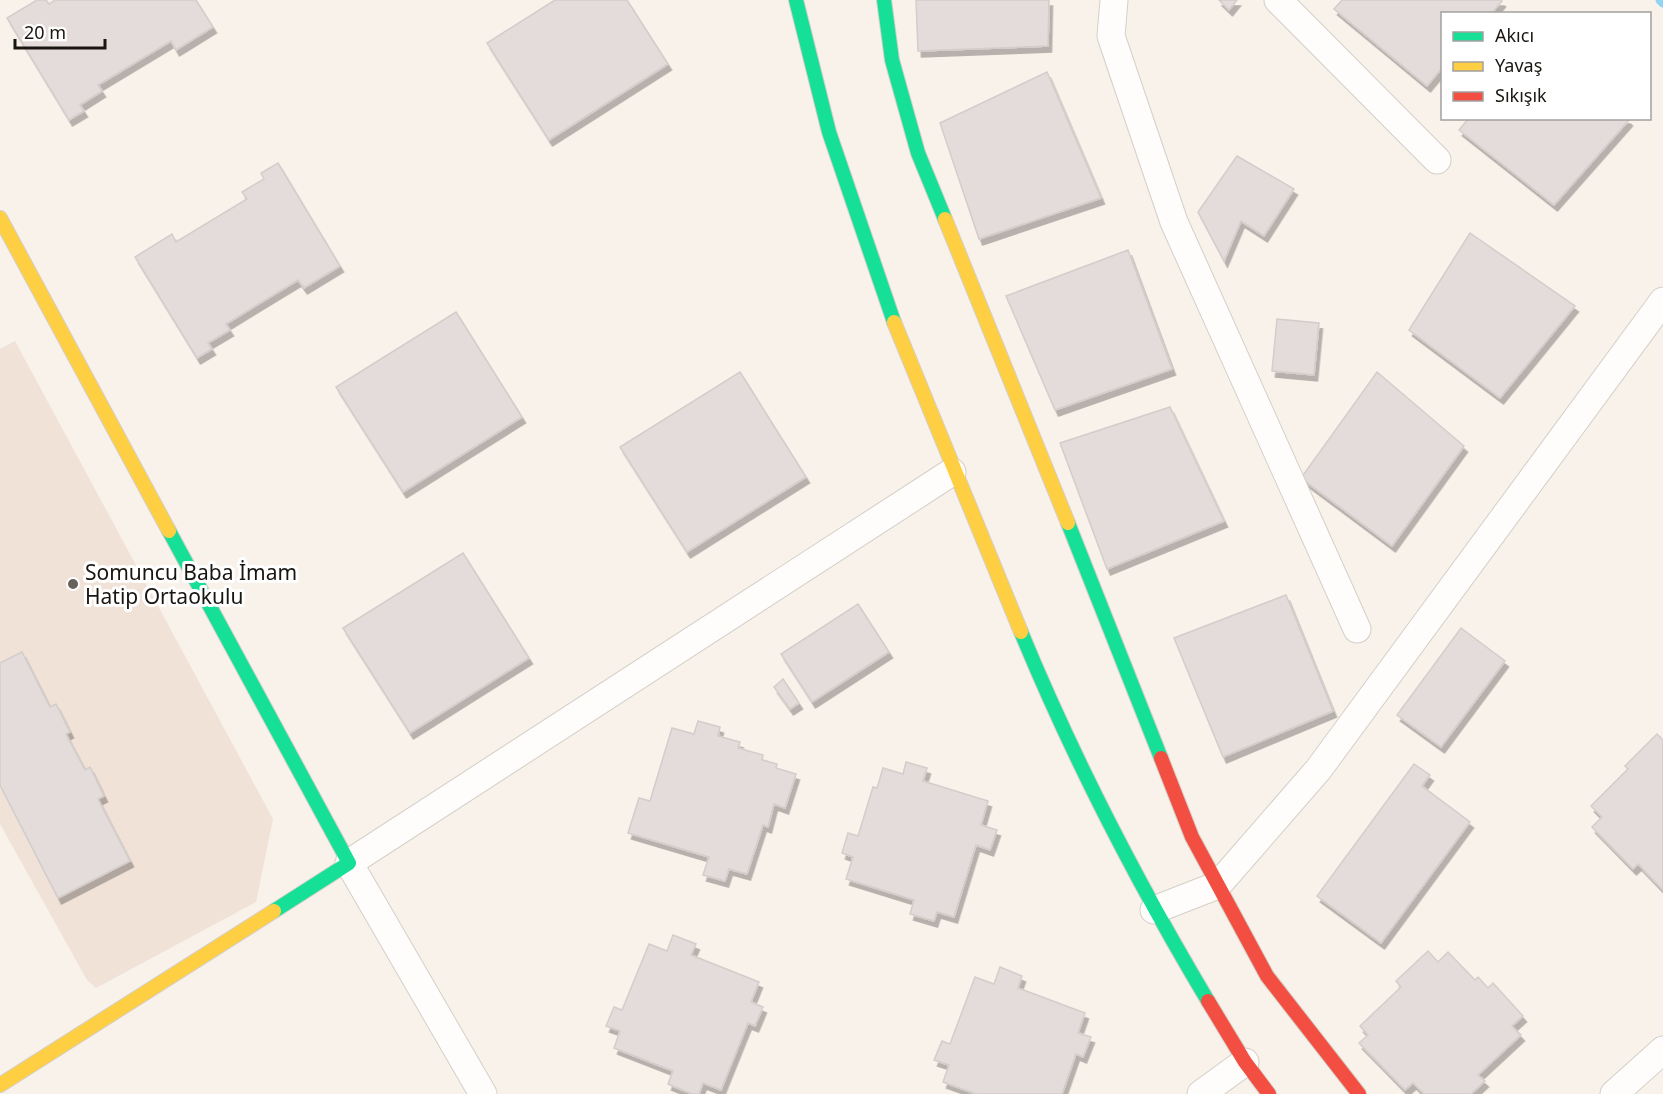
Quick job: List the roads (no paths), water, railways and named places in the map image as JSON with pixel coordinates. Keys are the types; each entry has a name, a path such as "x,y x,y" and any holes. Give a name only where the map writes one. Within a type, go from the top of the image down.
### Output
{"main road":[{"path":"796,0 829,132 905,353 952,472 1059,725 1154,910 1245,1062 1269,1094"},
{"path":"884,0 891,60 918,153 1015,388 1192,837 1267,976 1359,1094"},
{"path":"0,218 349,863 0,1085"}],"street":[{"path":"1114,0 1111,36 1174,222 1357,629"},
{"path":"1278,0 1437,160"},
{"path":"1154,910 1218,885 1318,770 1663,301"},
{"path":"483,1094 349,863 952,472"},
{"path":"1614,1094 1663,1050"},
{"path":"1201,1094 1245,1062"}],"waterway":[{"path":"1660,0 1663,3"}],"place":[{"name":"Somuncu Baba İmam Hatip Ortaokulu","path":"73,584"}]}
